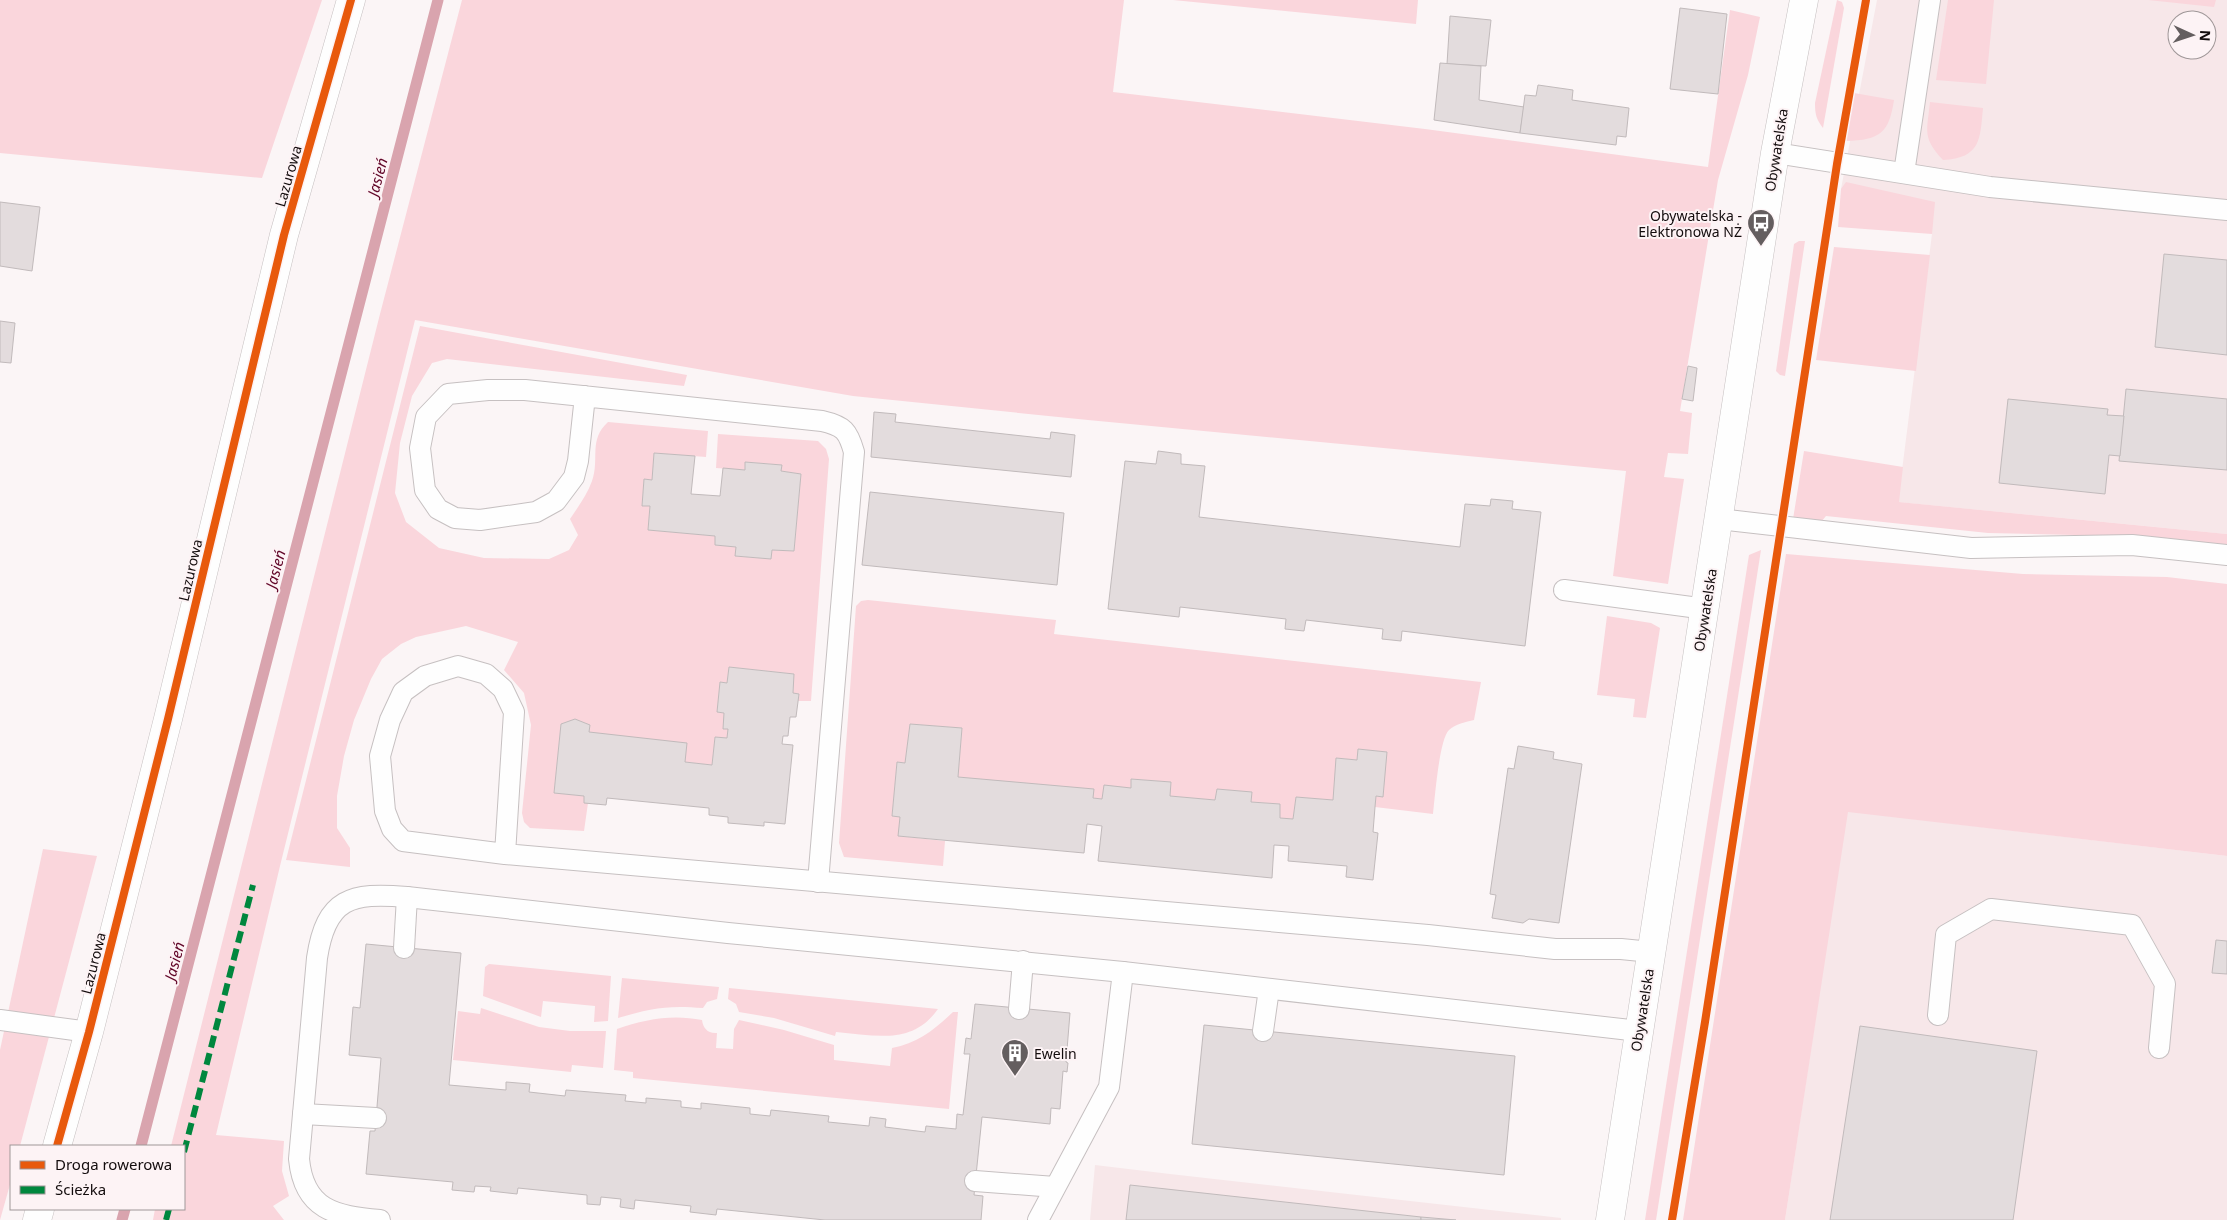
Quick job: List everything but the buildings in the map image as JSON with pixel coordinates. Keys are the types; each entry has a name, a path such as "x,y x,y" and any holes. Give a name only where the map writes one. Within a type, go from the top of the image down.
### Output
{"main road":[{"name":"Lazurowa","path":"57,1145 89,1032 168,719 284,235 351,0"},
{"name":"Obywatelska","path":"1610,1220 1775,153 1804,0"}],"lane":[{"path":"1904,173 1930,0"},
{"path":"1775,153 1990,187 2227,210"},
{"path":"585,396 578,461 574,477 556,501 536,512 480,520 455,518 438,509 425,490 420,448 426,417 448,394 488,390 525,390 585,396 822,421 836,424 849,434 854,452 818,882"},
{"path":"1719,519 1971,548 2132,545 2227,555"},
{"path":"1564,590 1706,609"},
{"path":"505,854 514,712 504,689 486,674 458,666 425,676 403,692 390,720 380,756 385,812 392,828 403,841 505,854 1428,935 1555,949 1621,949 1651,952"},
{"path":"380,1220 338,1213 311,1197 300,1172 299,1159 317,958 326,922 340,906 356,898 380,895 728,933 1022,961 1639,1031"},
{"path":"404,948 407,898"},
{"path":"1938,1015 1946,935 1991,909 2132,925 2165,984 2159,1048"},
{"path":"1019,1009 1022,961"},
{"path":"1038,1220 1109,1087 1123,972"},
{"path":"1263,1031 1269,988"},
{"path":"0,1020 89,1032"},
{"path":"303,1114 376,1118"},
{"path":"975,1181 1055,1187"}],"shaded area":[{"path":"0,0 322,0 262,178 0,153"},
{"path":"462,0 1124,0 1113,92 1425,129 1708,167 1730,10 1760,17 1748,75 1718,180 1680,411 1692,413 1688,454 1668,453 1664,477 1684,479 1668,584 1613,576 1626,471 853,396 415,320 280,866 216,1135 284,1141 282,1171 289,1196 273,1206 284,1220 153,1220 155,1210 185,1210 185,1145 171,1145 380,314"},
{"path":"1173,0 1418,0 1416,24"},
{"path":"1837,0 1842,2 1844,8 1823,128 1816,116 1815,103"},
{"path":"1877,0 2227,0 2227,534 1898,502 1932,234 1841,189"},
{"path":"1948,0 1994,0 1986,84 1936,80"},
{"path":"2148,0 2216,0 2214,7"},
{"path":"1854,93 1894,100 1889,120 1881,132 1867,139 1846,141"},
{"path":"1930,102 1983,108 1979,138 1972,151 1956,158 1943,160 1936,152 1927,134"},
{"path":"1846,182 1935,202 1932,234 1838,227 1841,189"},
{"path":"1799,241 1805,241 1785,376 1780,375 1776,371 1794,244"},
{"path":"1834,247 1930,255 1916,371 1816,360"},
{"path":"420,326 687,375 684,386 447,359 432,363 412,396 400,443 395,493 406,522 439,548 484,558 549,559 569,550 578,535 570,519 592,481 596,443 602,429 608,422 708,431 706,457 654,453 652,480 644,479 642,505 650,506 648,530 715,536 715,545 736,547 736,556 771,559 772,550 794,551 801,474 781,471 781,465 746,462 745,470 716,468 718,434 818,441 826,449 829,459 811,701 798,701 799,694 793,693 794,674 729,667 727,683 720,682 717,712 724,713 723,728 728,729 727,738 715,737 712,765 685,762 589,732 590,725 575,719 561,724 554,793 584,796 584,803 588,803 584,831 530,828 524,822 522,813 531,725 524,693 504,670 518,642 466,626 416,637 401,644 382,659 371,679 354,720 344,756 337,796 337,828 350,848 350,867 286,860"},
{"path":"1804,451 1903,467 1899,502 2227,534 2227,545 2119,536 1988,533 1826,516 1821,522 1793,519"},
{"path":"1761,550 1656,1220 1645,1220 1749,555"},
{"path":"1786,554 2023,574 2167,577 2227,584 2227,856 1848,812 1785,1220 1683,1220"},
{"path":"868,600 1056,620 1054,634 1481,682 1474,720 1454,726 1446,736 1440,757 1433,814 1375,807 1376,796 1382,797 1386,752 1358,749 1357,760 1337,758 1333,800 1296,797 1293,819 1280,818 1280,804 1251,802 1252,792 1217,789 1215,800 1170,796 1171,782 1132,779 1131,788 1104,786 1102,799 958,777 962,728 910,724 905,763 897,762 892,816 900,817 899,836 945,841 943,866 844,857 839,843 856,606 861,601"},
{"path":"1607,616 1651,623 1660,628 1646,718 1633,717 1635,699 1597,695"},
{"path":"1847,811 2227,856 2227,1220 1785,1220"},
{"path":"43,849 97,856 20,1145 10,1145 10,1185 0,1220 0,1050"},
{"path":"489,964 611,976 608,1021 594,1022 595,1006 543,1001 541,1017 483,996 485,967"},
{"path":"622,978 719,987 717,999 707,1002 703,1008 660,1008 618,1018"},
{"path":"729,988 938,1009 928,1021 917,1029 905,1033 879,1036 836,1032 835,1036 774,1018 739,1012 736,1004 728,999"},
{"path":"481,1008 539,1027 570,1031 606,1031 603,1068 572,1065 571,1072 453,1060 458,1011 480,1014"},
{"path":"953,1012 958,1012 949,1109 633,1078 633,1072 614,1070 617,1029 649,1020 680,1017 702,1020 706,1030 711,1033 717,1033 716,1048 733,1049 734,1029 739,1020 784,1030 834,1045 834,1060 890,1066 892,1048 910,1043 925,1035"},
{"path":"1095,1165 1561,1218 1561,1220 1090,1220"}],"waterway":[{"name":"Jasień","path":"141,1145 438,0"},
{"name":"Jasień","path":"122,1220 125,1210"}],"marked path":[{"path":"185,1148 253,885"},
{"path":"166,1220 169,1210"}],"cycle path":[{"path":"57,1145 89,1032 168,719 284,235 351,0"},
{"path":"1672,1220 1705,1022 1837,164 1866,0"}],"place":[{"name":"Obywatelska - Elektronowa NŻ","path":"1761,247"},
{"name":"Ewelin","path":"1015,1077"}]}
